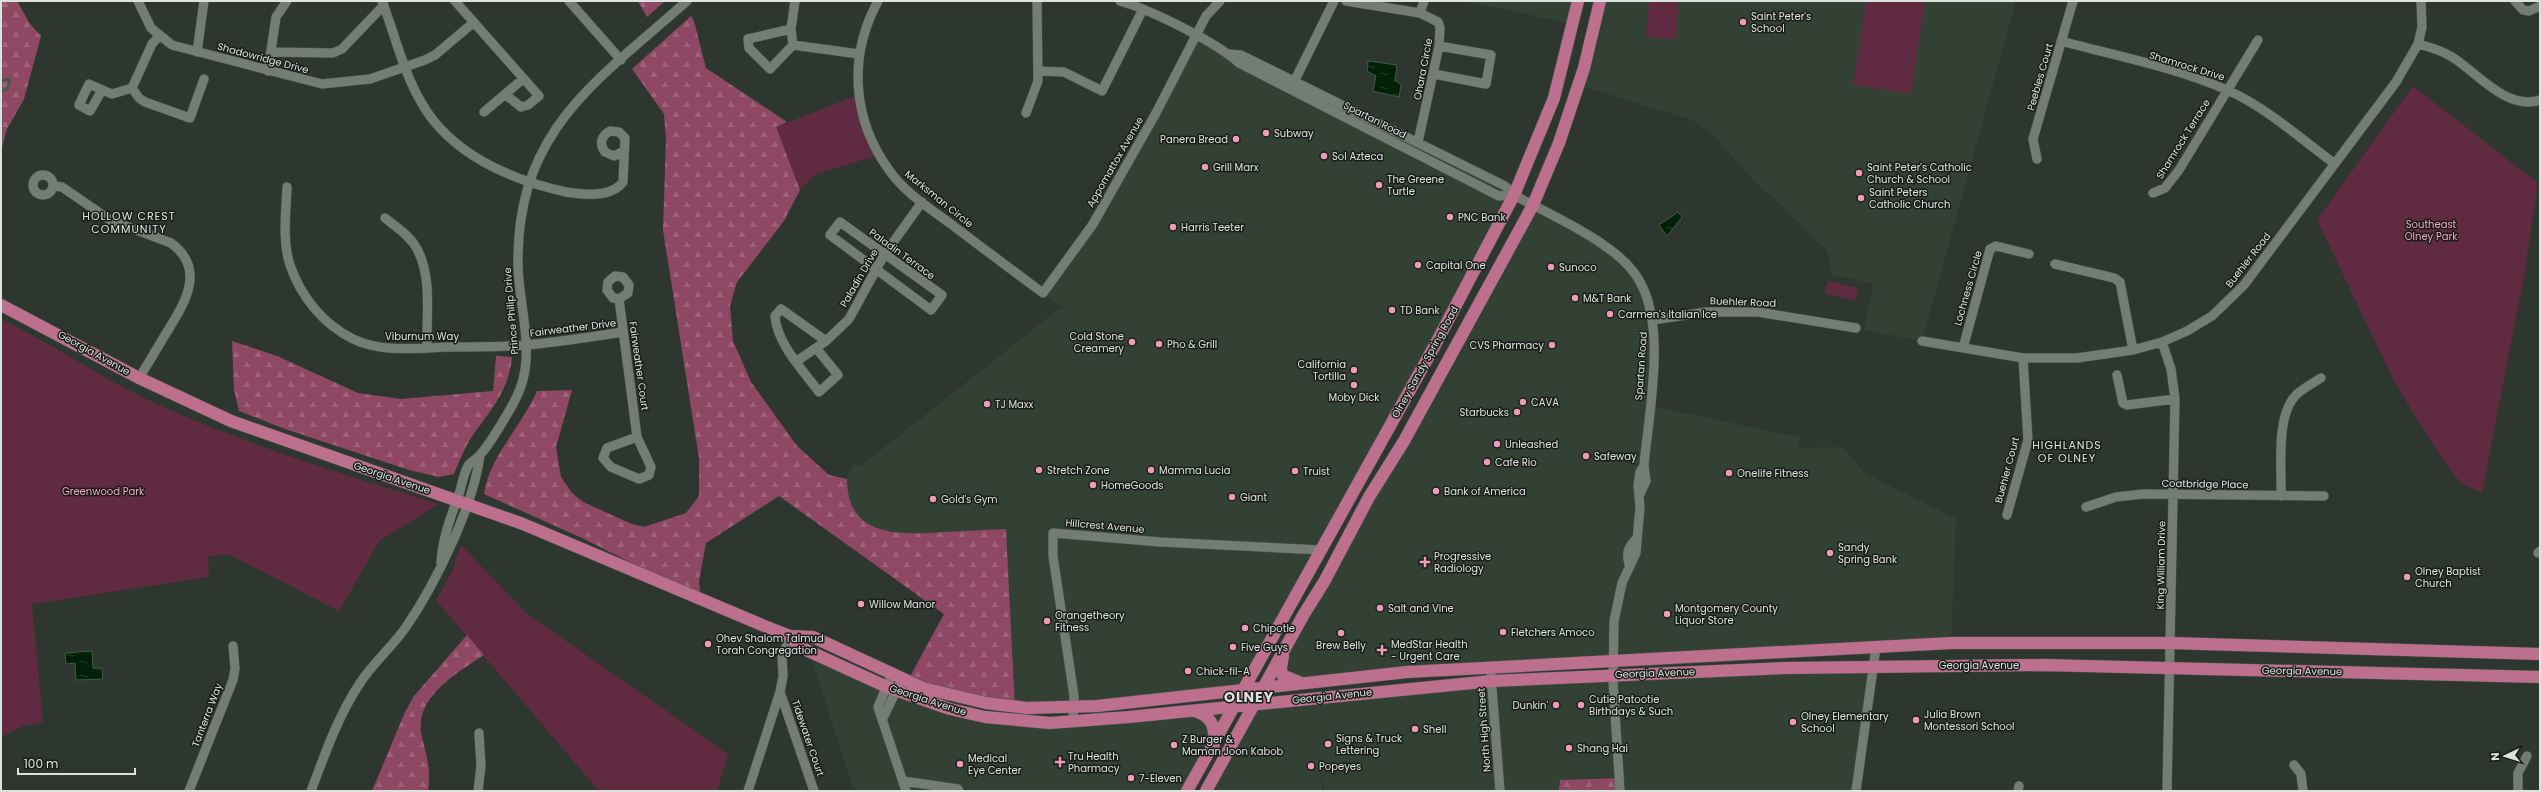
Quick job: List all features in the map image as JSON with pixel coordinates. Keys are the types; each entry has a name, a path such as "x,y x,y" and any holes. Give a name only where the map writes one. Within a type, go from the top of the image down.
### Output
{"main road":[{"name":"Olney Sandy Spring Road","path":"1187,791 1245,690 1435,345 1514,195 1554,98 1578,1"},
{"name":"Olney Sandy Spring Road","path":"1206,791 1284,649 1324,582 1369,497 1407,436 1533,205 1559,143 1576,92 1600,1"},
{"name":"Georgia Avenue","path":"1,305 139,378 250,429 462,501 548,533 790,636 813,637 897,677 953,696 986,703 1027,708 1074,708 1302,683 1491,667 1613,660 1718,657 1876,647 2044,641 2540,654"},
{"name":"Georgia Avenue","path":"790,636 796,644 804,649 892,689 920,699 985,717 1026,722 1073,722 1492,681 1613,675 1875,666 2043,664 2540,677"},
{"path":"1284,649 1281,663 1282,675 1302,683"},
{"path":"1194,711 1208,716 1212,721 1213,746"}],"street":[{"name":"Shadowridge Drive","path":"138,1 148,23 159,36 172,44 305,82 339,84 370,79 435,55 473,23"},
{"path":"197,52 204,1"},
{"path":"455,1 539,96 521,107 506,95"},
{"path":"569,1 620,60"},
{"name":"Prince Philip Drive","path":"311,791 349,702 361,682 406,628 424,600 441,563 442,547 462,501 468,465 480,455 521,388 526,368 526,345 518,257 520,228 530,182 544,148 561,118 584,93 687,1"},
{"path":"791,29 748,39 749,48 770,70 793,45 791,29 795,1"},
{"name":"Marksman Circle","path":"878,1 868,21 859,54 858,95 870,141 889,170 922,202 1043,293"},
{"path":"1026,113 1038,81 1039,71 1037,1"},
{"name":"Spartan Road","path":"1120,1 1143,9 1229,54 1241,55 1292,85 1499,196 1514,195"},
{"name":"Appomattox Avenue","path":"1043,293 1093,224 1156,113 1206,16 1220,1"},
{"path":"1292,85 1334,1"},
{"name":"Ohara Circle","path":"1346,1 1420,13 1438,22 1440,28 1439,46 1418,142"},
{"path":"1420,13 1424,1"},
{"name":"Peebles Court","path":"2038,159 2033,139 2073,1"},
{"name":"Buehler Road","path":"1922,341 2023,358 2076,358 2133,350 2162,342 2199,325 2234,296 2396,82 2418,44 2422,27 2421,1"},
{"path":"2515,1 2523,10 2529,11 2540,6"},
{"path":"268,71 276,17 286,2"},
{"path":"272,52 334,53 342,49 383,3 404,66 422,103 452,140 469,153 492,167 530,182 579,194 610,191 623,182 624,151"},
{"path":"1039,71 1064,72 1102,91 1143,9"},
{"path":"102,90 112,94 132,88 147,54 159,36"},
{"name":"Shamrock Terrace","path":"2152,193 2165,188 2179,170 2258,40"},
{"name":"Shamrock Drive","path":"2061,41 2189,77 2228,90 2269,115 2335,164"},
{"path":"2418,44 2441,51 2511,98 2525,101 2540,100"},
{"path":"793,45 859,54"},
{"path":"1434,74 1486,84 1492,55 1439,46"},
{"path":"132,88 139,98 145,102 190,118 204,79"},
{"path":"484,112 506,95 523,79"},
{"name":"Spartan Road","path":"1292,85 1418,142 1505,186 1514,195 1612,251 1632,269 1645,289 1653,320 1653,362 1644,466 1640,472 1638,486 1640,494 1637,538 1628,547 1627,554 1629,564 1615,610 1613,675 1620,791"},
{"path":"53,186 62,187 110,220 171,243 178,248 188,262 190,279 186,298 139,378"},
{"name":"Viburnum Way","path":"287,187 286,239 289,264 298,286 314,308 331,325 354,339 377,347 428,348 526,345"},
{"name":"Paladin Drive","path":"797,361 826,341 849,319 884,255 922,202"},
{"path":"384,218 407,235 416,247 423,263 426,280 428,348"},
{"name":"Paladin Terrace","path":"840,222 884,255 942,295 931,310 876,270 830,235 840,222"},
{"name":"Lochness Circle","path":"1963,348 1990,249 1996,246 2029,254"},
{"path":"2055,264 2114,278 2120,282 2133,350"},
{"name":"Fairweather Court","path":"619,299 638,437 642,452 651,467 649,475 639,479 608,465 603,456 607,448 638,437"},
{"path":"816,348 838,375 819,392 777,329 775,316 781,308 826,341"},
{"name":"Buehler Road","path":"1653,320 1706,312 1758,312 1856,328"},
{"name":"Fairweather Drive","path":"526,345 623,332"},
{"name":"King William Drive","path":"2162,342 2170,369 2175,399 2167,791"},
{"name":"Buehler Court","path":"2007,515 2028,440 2023,358"},
{"path":"2117,375 2123,403 2127,405 2175,399"},
{"path":"2281,496 2282,428 2286,412 2298,394 2321,378"},
{"name":"Coatbridge Place","path":"2086,507 2130,495 2174,494 2324,496"},
{"name":"Hillcrest Avenue","path":"1073,722 1074,708 1053,556 1053,533 1145,541 1322,550"},
{"name":"Tidewater Court","path":"748,791 780,692 783,676 782,657 790,636"},
{"name":"Tanterra Way","path":"189,791 233,680 235,668 233,646"},
{"path":"1856,791 1875,666 1876,647"},
{"name":"North High Street","path":"1491,667 1500,791"},
{"path":"897,677 892,689 878,707 906,791"},
{"name":"Tidewater Court","path":"780,692 814,791"},
{"path":"478,791 481,766 479,733"},
{"path":"2518,791 2518,773 2527,756"},
{"path":"2294,765 2301,774 2303,791"},
{"path":"903,781 958,789 959,791"}],"shaded area":[{"path":"1464,1 1578,1 1573,24"},
{"name":"Saint Peter's Catholic Church & School","path":"1600,1 2016,1 1922,341 1864,330 1873,284 1831,274 1831,263 1826,250 1780,203 1764,191 1711,133 1692,120 1578,85"},
{"path":"1196,36 1514,195 1245,689 1015,707 1006,529 902,535 874,528 856,513 847,494 847,479 853,464 861,466 1061,307 1043,293 1093,224"},
{"path":"1533,205 1583,233 1632,269 1653,320 1649,406 1800,437 1798,448 1842,447 1865,473 1956,519 1951,643 1264,687"},
{"path":"811,657 894,695 1026,722 1235,707 1189,791 854,791"},
{"path":"1875,666 1858,791 1620,791 1619,778 1606,777 1561,780 1559,791 1324,791 1321,766 1322,791 1206,791 1254,705 1333,696"}],"green space":[{"path":"1,1 17,1 30,24 41,36 24,99 7,129 1,151"},
{"path":"638,1 665,1 647,17"},
{"path":"1649,1 1678,1 1676,39 1646,37"},
{"path":"1866,1 1925,1 1911,94 1853,85"},
{"path":"691,16 694,21 706,68 787,122 776,127 800,190 784,221 737,282 730,306 733,341 751,382 797,446 829,475 847,479 849,498 856,513 866,522 879,529 911,533 1006,529 1015,707 907,682 944,614 779,496 706,543 699,581 701,598 582,538 484,494 492,467 531,404 537,391 572,390 556,447 561,477 572,493 583,502 632,524 644,527 686,513 699,496 699,458 663,230 666,140 664,114 632,69"},
{"name":"Southeast Olney Park","path":"2413,86 2538,183 2524,276 2482,493 2463,484 2454,475 2435,448 2395,383 2317,220"},
{"path":"858,95 879,155 816,174 800,190 776,127"},
{"path":"1828,281 1858,288 1855,301 1825,293"},
{"name":"Greenwood Park","path":"1,319 41,340 99,374 192,420 297,459 439,504 380,540 339,611 228,554 208,556 209,577 32,604 43,722 23,726 1,737"},
{"path":"232,341 277,356 358,393 401,399 493,391 496,356 512,357 507,380 503,390 492,409 468,442 454,474 439,477 409,470 285,429 239,411 234,390"},
{"path":"461,545 526,613 728,754 717,791 599,791 436,600 452,572"},
{"path":"467,635 484,655 439,688 430,699 424,710 421,723 422,737 429,770 428,791 372,791 405,712 414,696"},
{"path":"1619,778 1620,791 1559,791 1560,780"}],"water":[{"path":"1368,61 1397,65 1395,80 1401,85 1399,97 1373,91 1376,76 1367,71"},
{"path":"1678,212 1682,217 1667,236 1659,225"},
{"path":"92,651 93,668 102,668 103,679 76,680 75,663 66,664 65,653"}],"waterway":[{"path":"1,81 8,79 10,81 7,89 1,91"},
{"path":"1,105 1,119"}],"place":[{"name":"Saint Peter's School","path":"1743,22"},
{"name":"Subway","path":"1266,133"},
{"name":"Panera Bread","path":"1236,139"},
{"name":"Sol Azteca","path":"1324,156"},
{"name":"Grill Marx","path":"1205,167"},
{"name":"Saint Peter's Catholic Church & School","path":"1859,173"},
{"name":"The Greene Turtle","path":"1379,185"},
{"name":"Saint Peters Catholic Church","path":"1861,198"},
{"name":"PNC Bank","path":"1450,217"},
{"name":"Harris Teeter","path":"1173,227"},
{"name":"Capital One","path":"1418,265"},
{"name":"Sunoco","path":"1551,267"},
{"name":"M&T Bank","path":"1575,298"},
{"name":"TD Bank","path":"1392,310"},
{"name":"Carmen's Italian Ice","path":"1610,314"},
{"name":"Cold Stone Creamery","path":"1132,342"},
{"name":"Pho & Grill","path":"1159,344"},
{"name":"CVS Pharmacy","path":"1552,345"},
{"name":"California Tortilla","path":"1354,370"},
{"name":"Moby Dick","path":"1354,385"},
{"name":"CAVA","path":"1523,402"},
{"name":"TJ Maxx","path":"987,404"},
{"name":"Starbucks","path":"1517,412"},
{"name":"Unleashed","path":"1497,444"},
{"name":"Safeway","path":"1586,456"},
{"name":"Cafe Rio","path":"1487,462"},
{"name":"Stretch Zone","path":"1039,470"},
{"name":"Mamma Lucia","path":"1151,470"},
{"name":"Truist","path":"1295,471"},
{"name":"Onelife Fitness","path":"1729,473"},
{"name":"HomeGoods","path":"1093,485"},
{"name":"Bank of America","path":"1436,491"},
{"name":"Giant","path":"1232,497"},
{"name":"Gold's Gym","path":"933,499"},
{"name":"Sandy Spring Bank","path":"1830,553"},
{"name":"Progressive Radiology","path":"1425,562"},
{"name":"Olney Baptist Church","path":"2407,577"},
{"name":"Willow Manor","path":"861,604"},
{"name":"Salt and Vine","path":"1380,608"},
{"name":"Montgomery County Liquor Store","path":"1667,614"},
{"name":"Orangetheory Fitness","path":"1047,621"},
{"name":"Chipotle","path":"1245,628"},
{"name":"Fletchers Amoco","path":"1503,632"},
{"name":"Brew Belly","path":"1341,633"},
{"name":"Ohev Shalom Talmud Torah Congregation","path":"708,644"},
{"name":"Five Guys","path":"1233,647"},
{"name":"MedStar Health - Urgent Care","path":"1382,650"},
{"name":"Chick-fil-A","path":"1188,671"},
{"name":"Dunkin'","path":"1556,705"},
{"name":"Cutie Patootie Birthdays & Such","path":"1581,705"},
{"name":"Julia Brown Montessori School","path":"1916,720"},
{"name":"Olney Elementary School","path":"1793,722"},
{"name":"Shell","path":"1415,729"},
{"name":"Signs & Truck Lettering","path":"1328,744"},
{"name":"Z Burger & Maman Joon Kabob","path":"1174,745"},
{"name":"Shang Hai","path":"1569,748"},
{"name":"Tru Health Pharmacy","path":"1060,762"},
{"name":"Medical Eye Center","path":"960,764"},
{"name":"Popeyes","path":"1311,766"},
{"name":"7-Eleven","path":"1131,778"}],"district":[{"name":"HOLLOW CREST COMMUNITY","path":"129,222"},
{"name":"HIGHLANDS OF OLNEY","path":"2067,451"},
{"name":"OLNEY","path":"1249,697"}]}
